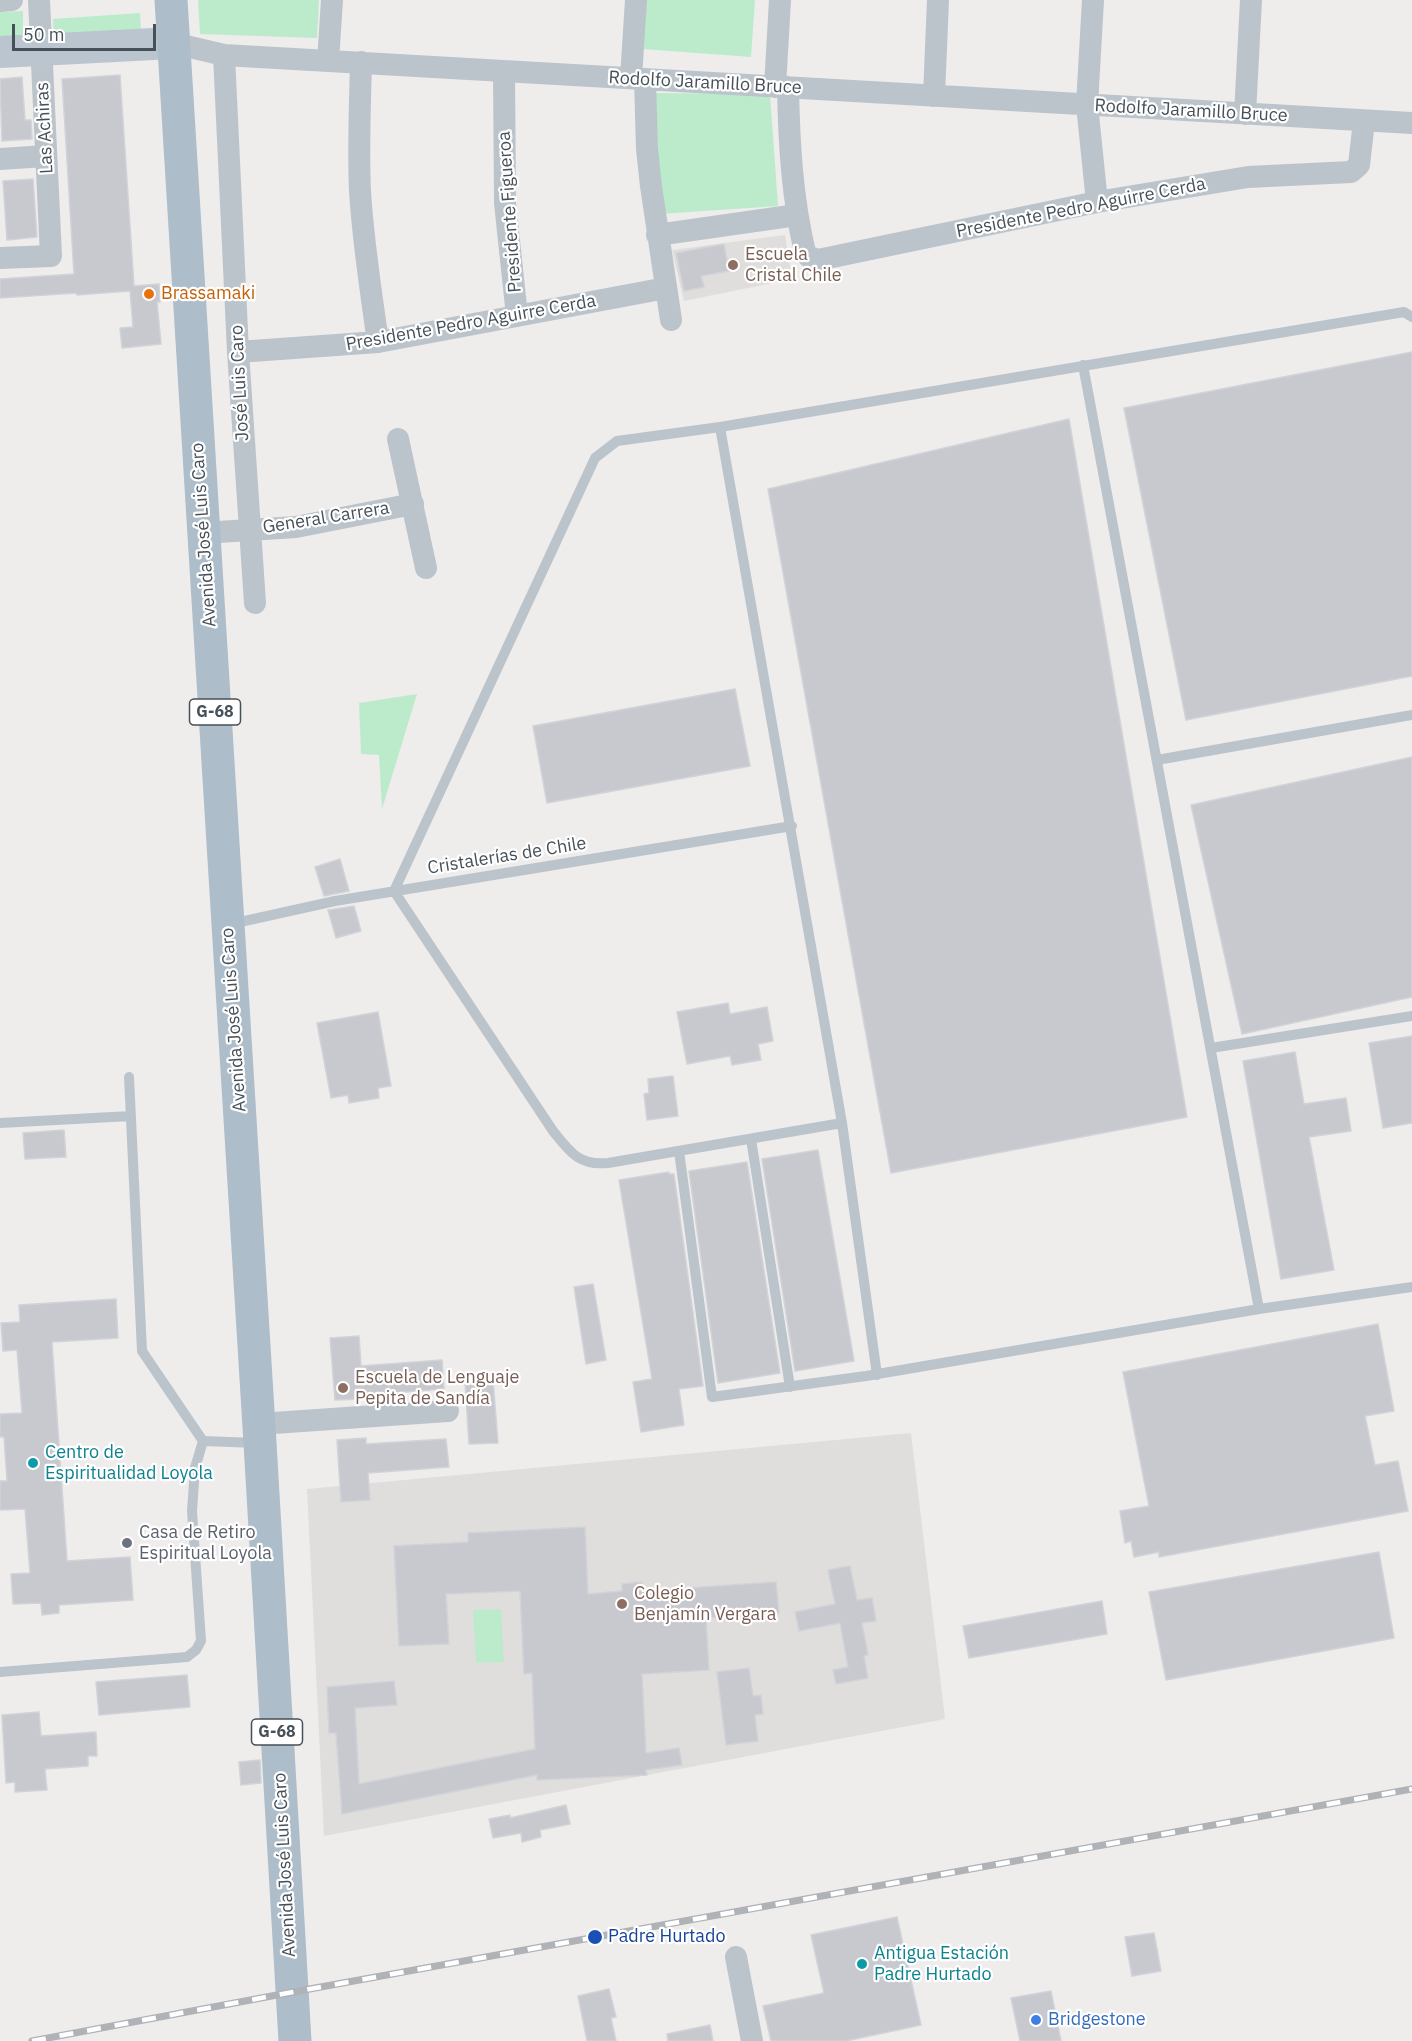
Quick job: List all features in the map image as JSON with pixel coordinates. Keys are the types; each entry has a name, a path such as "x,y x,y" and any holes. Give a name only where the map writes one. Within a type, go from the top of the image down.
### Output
{"main road":[{"name":"Avenida José Luis Caro","path":"171,0 260,1433 295,2041"}],"street":[{"path":"0,1 12,0"},
{"name":"Las Achiras","path":"0,258 51,256 39,0"},
{"path":"328,61 332,0"},
{"path":"636,0 638,79 657,236 671,320"},
{"path":"657,236 797,215 782,87 780,0"},
{"path":"933,96 938,0"},
{"path":"1093,0 1087,105 1097,202"},
{"path":"1245,114 1251,0"},
{"name":"Rodolfo Jaramillo Bruce","path":"0,52 174,43 224,55 1412,123"},
{"name":"José Luis Caro","path":"224,55 238,352 255,603"},
{"path":"361,62 360,191 364,242 378,342"},
{"name":"Presidente Figueroa","path":"504,71 505,202 518,316"},
{"name":"Presidente Pedro Aguirre Cerda","path":"797,215 805,252 818,260 1097,202 1248,177 1343,174 1356,169 1359,165 1364,121"},
{"path":"0,159 46,156"},
{"name":"Presidente Pedro Aguirre Cerda","path":"238,352 378,342 666,288"},
{"name":"General Carrera","path":"398,439 426,568"},
{"name":"General Carrera","path":"203,533 296,527 413,504"},
{"path":"260,1433 448,1411"},
{"path":"736,1957 752,2041"}],"lane":[{"path":"843,1123 595,1164 573,1156 553,1131 394,891 595,458 617,441 720,426 1404,312 1412,317"},
{"path":"1083,365 1259,1309"},
{"path":"720,426 843,1123 878,1375"},
{"path":"1156,760 1412,715"},
{"name":"Cristalerías de Chile","path":"228,925 272,914 394,891 792,826"},
{"path":"1211,1048 1412,1016"},
{"path":"129,1077 142,1351 203,1441"},
{"path":"0,1123 131,1116"},
{"path":"751,1138 790,1387"},
{"path":"679,1151 712,1397 878,1375 1259,1309 1412,1287"},
{"path":"203,1441 260,1433"},
{"path":"0,1672 187,1657 196,1650 201,1641 192,1511 195,1468 203,1441"}],"shaded area":[{"name":"Escuela Cristal Chile","path":"785,235 792,279 684,301 672,250"},
{"name":"Colegio Benjamín Vergara","path":"911,1433 945,1719 324,1836 307,1489"}],"green space":[{"path":"198,0 319,0 317,38 200,34"},
{"path":"645,0 755,0 751,57 642,49"},
{"path":"23,11 23,38 0,38 0,12"},
{"path":"140,13 141,31 54,37 53,19"},
{"path":"651,93 770,94 778,206 660,214"},
{"path":"417,694 382,809 379,755 361,754 359,703"},
{"path":"501,1609 504,1662 476,1663 473,1610"}],"building":[{"path":"120,75 134,286 159,284 160,302 157,302 161,344 122,348 120,328 133,327 130,291 0,298 0,279 74,274 62,79"},
{"path":"22,77 25,120 31,120 32,139 2,141 0,79"},
{"path":"33,179 37,237 7,240 3,181"},
{"path":"724,244 729,271 701,276 704,287 684,291 676,253"},
{"path":"1412,352 1412,676 1186,720 1124,408"},
{"path":"1069,419 1187,1117 891,1173 768,489"},
{"path":"735,689 750,766 547,803 533,726"},
{"path":"1412,757 1412,997 1242,1034 1191,805"},
{"path":"340,859 349,891 324,896 315,867"},
{"path":"354,906 361,931 336,938 328,910"},
{"path":"728,1003 730,1014 767,1007 773,1041 758,1044 761,1060 732,1065 730,1056 687,1064 677,1012"},
{"path":"378,1012 391,1086 378,1088 379,1098 349,1103 348,1095 331,1098 317,1023"},
{"path":"1412,1036 1412,1123 1383,1128 1369,1043"},
{"path":"1295,1052 1304,1104 1346,1098 1351,1131 1309,1137 1334,1270 1281,1279 1243,1061"},
{"path":"673,1076 678,1116 647,1120 644,1094 649,1093 648,1079"},
{"path":"64,1130 66,1157 25,1159 23,1133"},
{"path":"818,1150 854,1361 795,1371 762,1159"},
{"path":"747,1162 780,1373 718,1383 689,1171"},
{"path":"669,1172 669,1174 674,1174 703,1386 679,1389 684,1425 641,1432 633,1382 652,1379 619,1180"},
{"path":"593,1284 606,1360 586,1364 574,1287"},
{"name":"Centro de Espiritualidad Loyola","path":"116,1299 118,1338 52,1342 67,1561 130,1557 133,1600 59,1605 59,1613 42,1615 41,1603 13,1604 11,1574 30,1573 25,1509 0,1510 0,1481 7,1481 4,1437 0,1437 0,1414 22,1413 17,1350 3,1351 1,1323 20,1322 19,1305"},
{"path":"1378,1324 1394,1411 1365,1416 1375,1465 1398,1461 1408,1511 1159,1557 1159,1552 1134,1557 1131,1541 1125,1543 1120,1511 1149,1506 1123,1372"},
{"path":"359,1336 361,1366 442,1360 444,1389 363,1395 363,1399 335,1400 330,1338"},
{"path":"493,1380 498,1443 469,1444 465,1382"},
{"path":"366,1438 366,1444 446,1439 449,1467 368,1473 370,1500 341,1502 337,1440"},
{"path":"585,1527 588,1594 622,1591 622,1584 642,1582 642,1591 776,1582 779,1613 706,1618 709,1670 642,1674 646,1753 679,1748 682,1765 646,1770 647,1775 537,1780 537,1775 342,1814 336,1733 329,1733 327,1687 394,1681 397,1705 355,1708 359,1784 535,1749 532,1673 524,1674 520,1591 446,1594 449,1644 399,1646 394,1546 468,1542 468,1533"},
{"path":"1379,1552 1394,1638 1166,1680 1149,1592"},
{"path":"850,1566 857,1600 872,1598 876,1621 862,1623 868,1655 864,1656 868,1678 836,1684 833,1670 848,1667 840,1623 799,1631 795,1612 835,1604 828,1570"},
{"path":"1102,1601 1107,1634 969,1658 963,1626"},
{"path":"749,1668 753,1696 761,1695 763,1714 755,1715 758,1741 726,1745 717,1672"},
{"path":"187,1675 190,1707 99,1715 96,1682"},
{"path":"39,1712 41,1736 96,1732 97,1756 88,1756 88,1766 45,1769 47,1790 15,1792 15,1782 6,1783 2,1715"},
{"path":"260,1760 261,1783 241,1785 239,1762"},
{"path":"566,1805 570,1824 540,1830 541,1837 522,1842 521,1833 493,1838 489,1819 510,1815 510,1818"},
{"name":"Antigua Estación Padre Hurtado","path":"897,1917 921,2025 846,2041 771,2041 763,2006 824,1993 811,1935"},
{"path":"1154,1933 1161,1971 1132,1976 1125,1937"},
{"path":"609,1989 616,2017 611,2018 616,2041 587,2041 578,1996"},
{"name":"Bridgestone","path":"1051,1991 1061,2041 1020,2041 1011,1998"},
{"path":"710,2025 713,2041 668,2041 667,2034"}],"railway":[{"path":"32,2041 1412,1789"}],"place":[{"name":"Escuela Cristal Chile","path":"733,265"},
{"name":"Brassamaki","path":"149,294"},
{"name":"Escuela de Lenguaje Pepita de Sandía","path":"343,1388"},
{"name":"Centro de Espiritualidad Loyola","path":"33,1463"},
{"name":"Casa de Retiro Espiritual Loyola","path":"127,1543"},
{"name":"Colegio Benjamín Vergara","path":"622,1604"},
{"name":"Padre Hurtado","path":"595,1937"},
{"name":"Antigua Estación Padre Hurtado","path":"862,1964"},
{"name":"Bridgestone","path":"1036,2020"}]}
